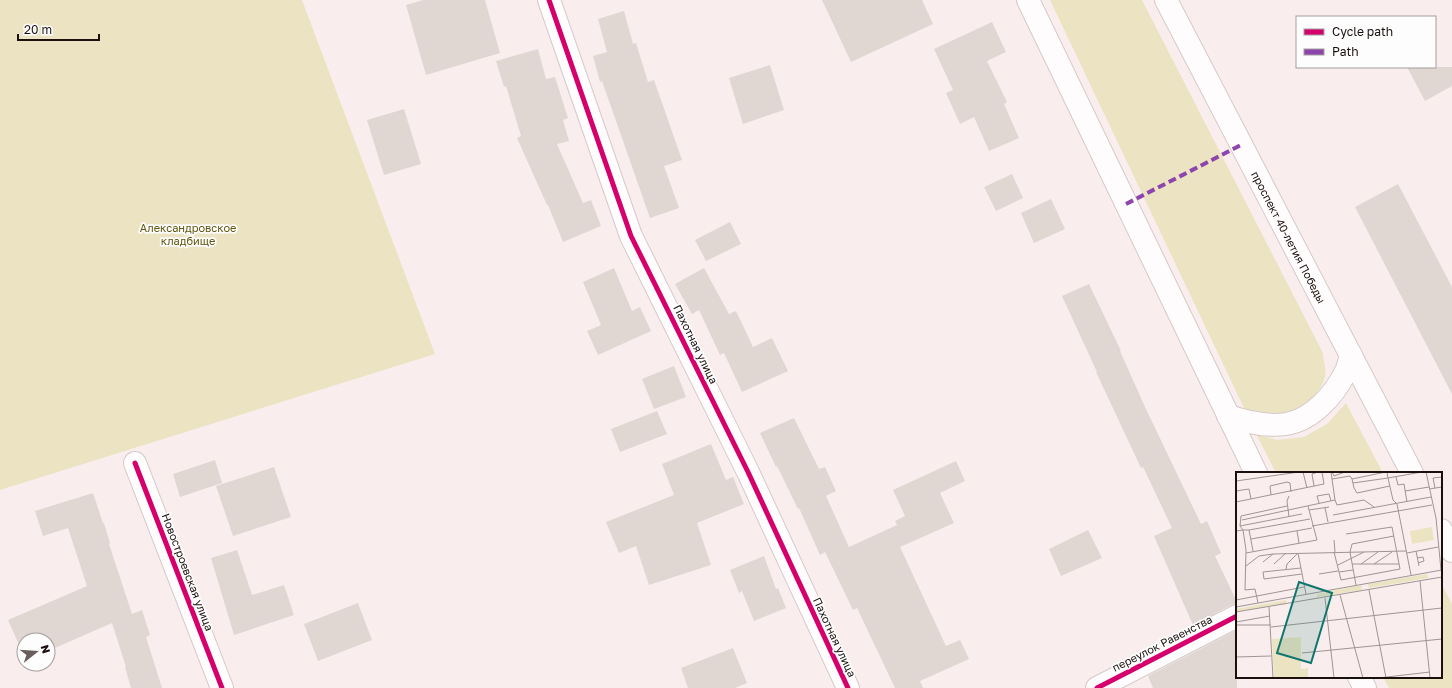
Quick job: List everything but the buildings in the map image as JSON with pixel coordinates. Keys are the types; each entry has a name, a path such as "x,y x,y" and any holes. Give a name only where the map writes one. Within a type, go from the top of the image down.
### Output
{"main road":[{"name":"Пахотная улица","path":"549,0 631,236 748,472 848,688"},
{"path":"1028,0 1256,472"},
{"name":"проспект 40-летия Победы","path":"1166,0 1411,472"},
{"path":"1228,416 1245,421 1268,424 1287,424 1307,417 1324,403 1335,389 1345,373 1351,356"},
{"name":"Новостроевская улица","path":"135,463 222,688"},
{"path":"1442,532 1452,551"},
{"name":"переулок Равенства","path":"1096,688 1236,617"},
{"path":"1360,678 1365,688"}],"green space":[{"name":"Александровское кладбище","path":"0,0 302,0 435,354 0,490"},
{"path":"1050,0 1142,0 1323,353 1325,377 1316,394 1308,402 1290,412 1271,416 1261,416 1244,408"},
{"path":"1346,403 1382,472 1275,472 1256,434 1277,440 1304,437 1327,424"},
{"path":"1442,585 1452,604 1452,688 1389,688 1384,678 1442,678"}],"marked path":[{"path":"1126,204 1241,145"}],"cycle path":[{"path":"549,0 631,236 748,472 848,688"},
{"path":"135,463 222,688"},
{"path":"1097,688 1236,617"}]}
